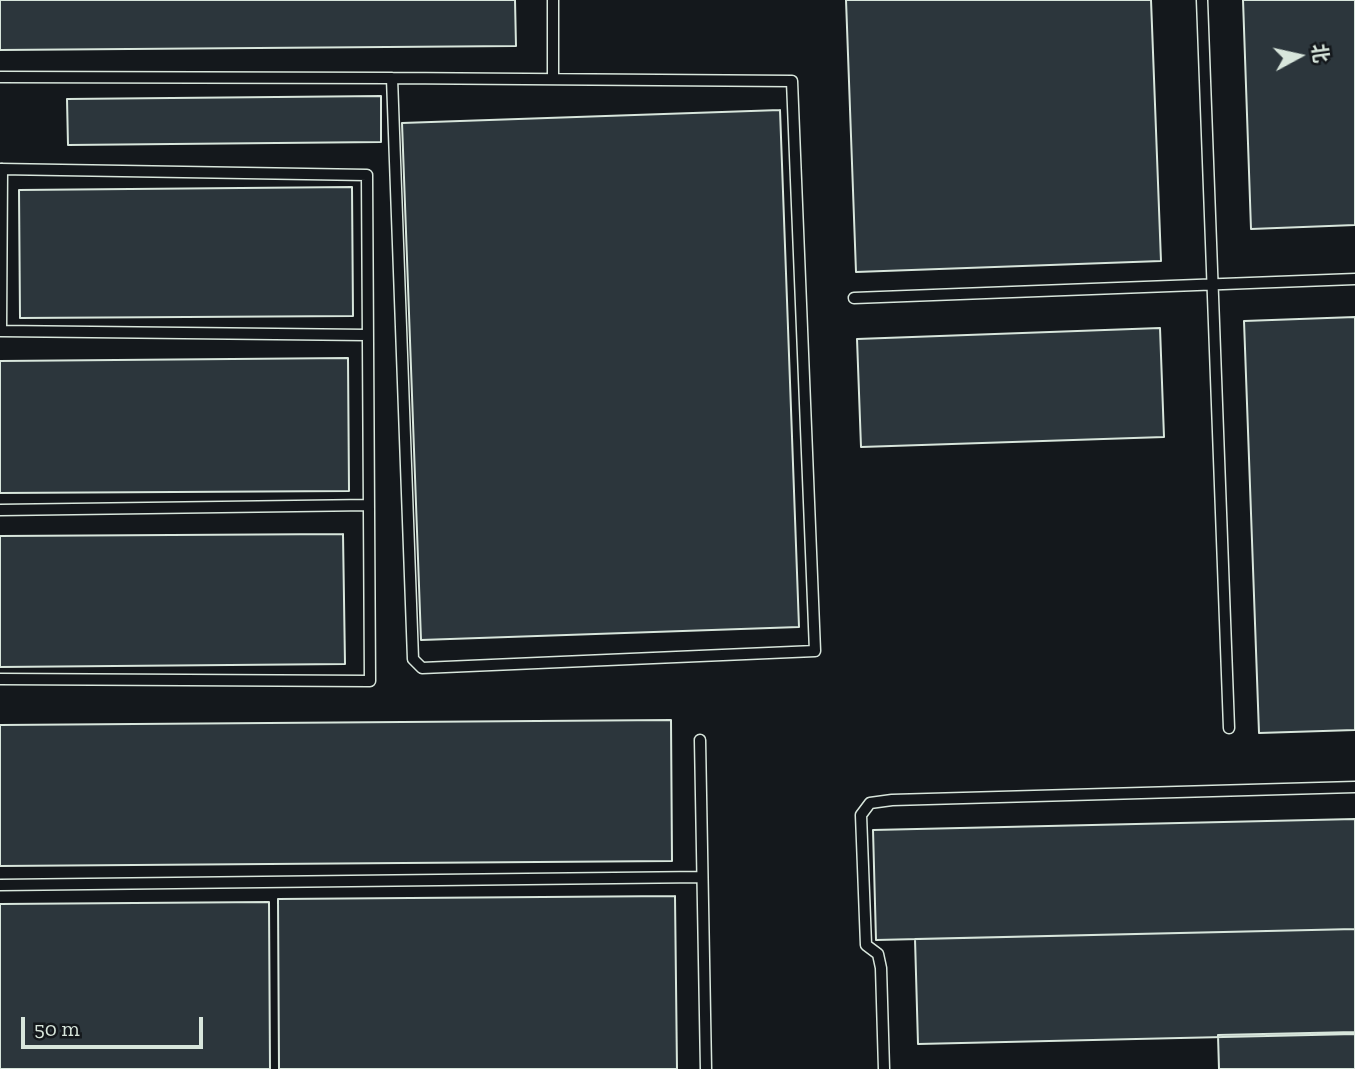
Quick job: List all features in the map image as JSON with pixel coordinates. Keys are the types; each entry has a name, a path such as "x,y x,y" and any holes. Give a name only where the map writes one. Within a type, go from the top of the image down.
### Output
{"lane":[{"path":"553,0 553,79"},
{"path":"1202,0 1229,728"},
{"path":"0,77 392,78 792,81 815,651 422,668 413,659 392,78"},
{"path":"0,679 370,681 368,335 367,175 1,169 1,331 368,335"},
{"path":"854,298 1355,279"},
{"path":"0,510 369,505"},
{"path":"700,740 706,1069"},
{"path":"884,1069 881,968 878,954 866,945 862,815 870,803 892,800 1355,787"},
{"path":"0,885 702,877"}],"building":[{"path":"0,0 515,0 516,46 0,50"},
{"path":"846,0 1151,0 1161,261 856,272"},
{"path":"1243,0 1355,0 1355,225 1251,229"},
{"path":"381,96 381,142 68,145 67,99"},
{"path":"780,110 799,627 421,640 402,123"},
{"path":"352,187 353,316 20,318 19,190"},
{"path":"1355,317 1355,730 1259,733 1244,321"},
{"path":"1160,328 1164,437 861,447 857,339"},
{"path":"348,358 349,491 0,493 0,361"},
{"path":"343,534 345,664 0,667 0,536"},
{"path":"671,720 672,861 0,866 0,725"},
{"path":"1355,819 1355,929 876,940 873,830"},
{"path":"675,896 677,1069 279,1069 278,899"},
{"path":"269,902 270,1069 0,1069 0,904"},
{"path":"1355,929 1355,1034 918,1044 915,939"},
{"path":"1355,1032 1355,1069 1219,1069 1218,1035"}]}
